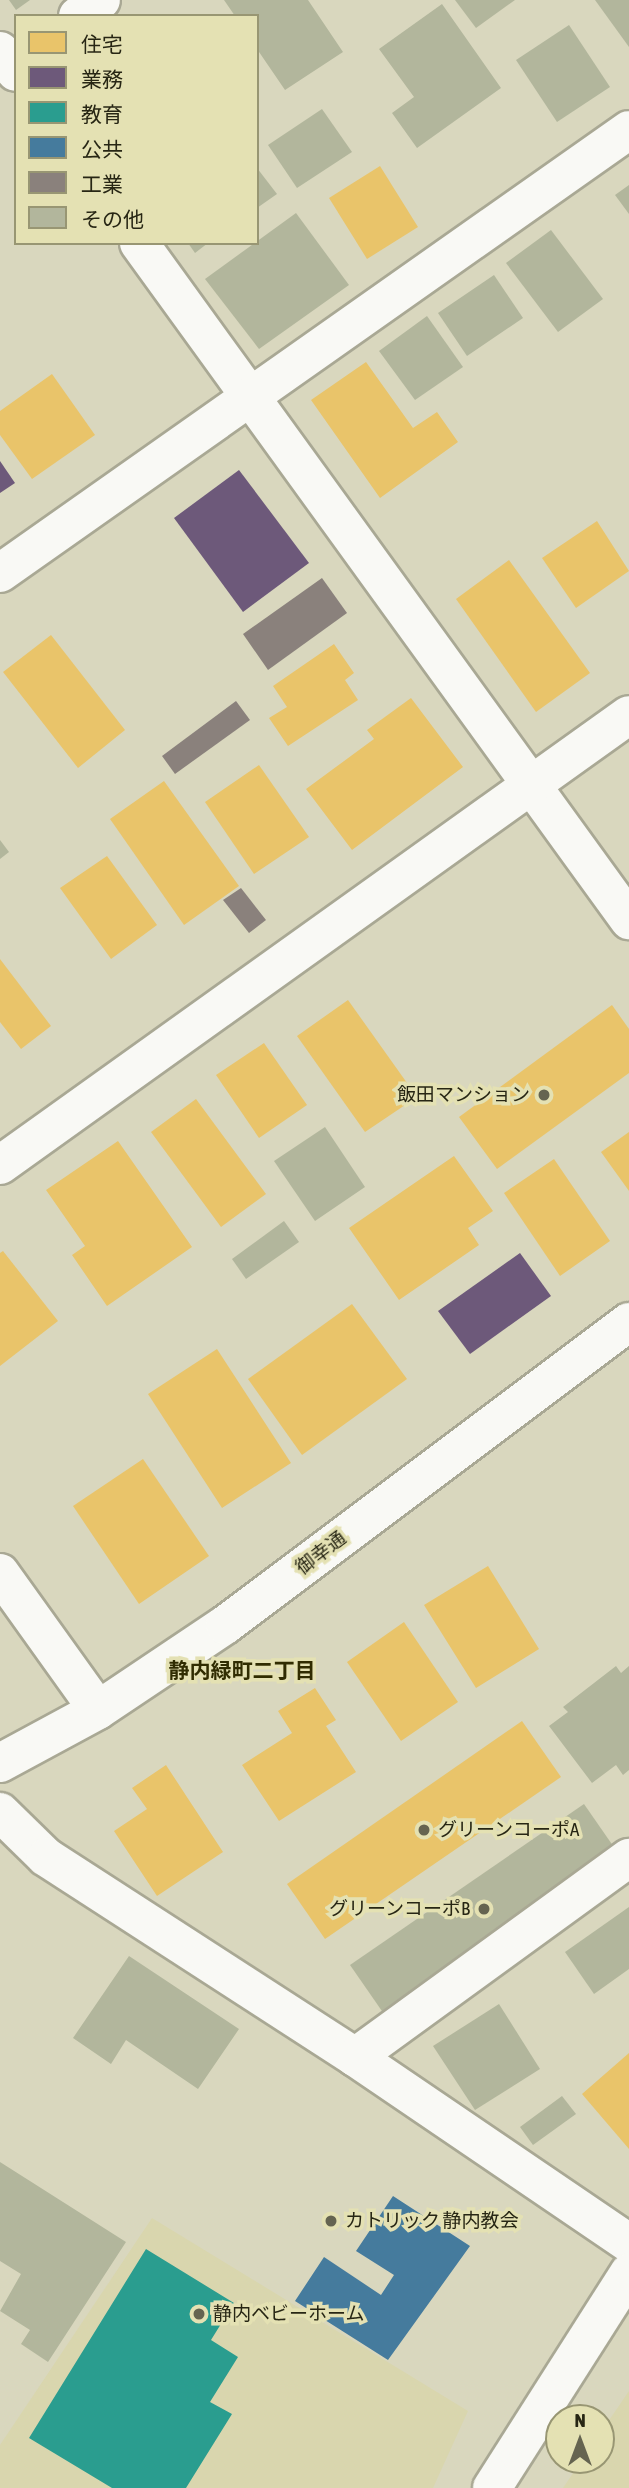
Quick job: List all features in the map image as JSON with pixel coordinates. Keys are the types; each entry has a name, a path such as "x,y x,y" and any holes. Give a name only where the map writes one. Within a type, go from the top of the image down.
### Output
{"street":[{"path":"81,14 101,0"},
{"path":"0,573 629,130"},
{"path":"140,245 629,920"},
{"path":"0,1165 629,715"},
{"name":"御幸通","path":"0,1763 98,1710 225,1625 629,1322"},
{"path":"0,1573 98,1710"},
{"path":"0,1812 46,1857 355,2057 629,2243"},
{"path":"355,2057 629,1858"},
{"path":"492,2488 629,2273"}],"shaded area":[{"name":"静内ベビーホーム","path":"152,2218 468,2411 433,2488 0,2488 0,2445"},
{"path":"629,2391 629,2488 563,2488 572,2474 615,2474 615,2412"}],"building: 住宅":[{"path":"380,166 418,227 367,259 329,198"},
{"path":"366,362 413,428 437,412 458,442 380,498 311,400"},
{"path":"52,374 95,435 32,479 0,435 0,411"},
{"path":"597,521 629,571 576,608 542,558"},
{"path":"509,560 590,673 536,712 456,599"},
{"path":"51,635 125,730 78,768 3,672"},
{"path":"334,644 354,673 345,680 358,700 288,746 269,718 287,707 273,686"},
{"path":"411,698 463,767 352,850 306,789 374,739 367,730"},
{"path":"259,765 309,837 254,874 205,802"},
{"path":"164,781 239,886 184,925 110,819"},
{"path":"107,856 157,925 111,959 60,888"},
{"path":"0,959 51,1026 21,1049 0,1022"},
{"path":"348,1000 417,1097 365,1132 297,1036"},
{"name":"飯田マンション","path":"612,1005 629,1029 629,1073 497,1169 459,1117"},
{"path":"264,1043 307,1105 259,1138 216,1075"},
{"path":"196,1099 266,1194 221,1227 151,1132"},
{"path":"629,1132 629,1191 601,1152"},
{"path":"118,1141 192,1247 107,1306 72,1255 85,1246 46,1190"},
{"path":"454,1156 493,1211 468,1228 479,1245 399,1300 349,1228"},
{"path":"554,1159 610,1241 560,1276 504,1193"},
{"path":"3,1251 58,1321 0,1366 0,1253"},
{"path":"352,1304 407,1379 302,1455 248,1379"},
{"path":"217,1349 291,1463 222,1508 148,1394"},
{"path":"143,1459 209,1556 139,1604 73,1506"},
{"path":"488,1566 539,1649 476,1688 424,1605"},
{"path":"404,1622 458,1702 401,1741 347,1662"},
{"path":"315,1688 336,1720 326,1726 356,1772 279,1821 242,1765 292,1733 278,1711"},
{"name":"グリーンコーポA","path":"522,1721 561,1777 325,1939 287,1884"},
{"path":"166,1765 223,1852 157,1896 114,1831 147,1809 132,1788"},
{"path":"629,2053 629,2149 582,2094"}],"building: 業務":[{"path":"0,461 15,483 0,493"},
{"path":"239,470 309,563 243,612 174,518"},
{"path":"520,1253 551,1296 470,1354 438,1311"}],"building: 教育":[{"path":"146,2249 234,2303 211,2340 238,2357 210,2402 232,2414 186,2488 112,2488 29,2438"}],"building: 公共":[{"path":"393,2196 470,2246 388,2360 295,2301 324,2257 381,2295 394,2275 356,2251"}],"building: 工業":[{"path":"322,578 347,613 268,670 243,634"},
{"path":"236,701 250,720 175,774 162,756"},
{"path":"241,888 266,920 249,933 223,900"}],"building: その他":[{"path":"9,0 30,0 16,10"},
{"path":"224,0 308,0 343,52 285,90 259,52 259,14 234,14"},
{"path":"455,0 515,0 476,28"},
{"path":"595,0 629,0 629,47"},
{"path":"442,4 501,88 417,148 392,113 414,97 379,49"},
{"path":"569,25 610,87 557,122 516,60"},
{"path":"322,109 352,152 297,188 268,145"},
{"path":"259,171 277,194 259,207"},
{"path":"629,185 629,214 615,195"},
{"path":"296,213 349,285 259,349 205,279 252,245 259,245 259,240"},
{"path":"551,230 603,299 558,332 506,263"},
{"path":"189,245 205,245 195,253"},
{"path":"494,275 523,318 467,356 438,313"},
{"path":"427,316 463,367 415,400 379,351"},
{"path":"0,840 9,852 0,859"},
{"path":"325,1127 365,1187 315,1221 274,1161"},
{"path":"284,1221 299,1242 246,1279 232,1259"},
{"path":"616,1666 621,1673 629,1666 629,1770 623,1775 616,1765 592,1783 549,1726 568,1712 563,1707"},
{"name":"グリーンコーポB","path":"584,1804 618,1853 384,2014 350,1965"},
{"path":"629,1907 629,1969 594,1994 565,1952"},
{"path":"129,1956 239,2029 198,2089 126,2040 111,2064 73,2038"},
{"path":"499,2004 540,2069 475,2110 433,2046"},
{"path":"562,2096 576,2114 533,2145 520,2127"},
{"path":"0,2162 126,2242 48,2362 21,2344 30,2330 0,2311 21,2274 0,2261"}],"place":[{"name":"飯田マンション","path":"544,1095"},
{"name":"グリーンコーポA","path":"424,1830"},
{"name":"グリーンコーポB","path":"484,1909"},
{"name":"カトリック 静内教会","path":"331,2221"},
{"name":"静内ベビーホーム","path":"199,2314"}],"district":[{"name":"静内緑町二丁目","path":"242,1670"}]}
